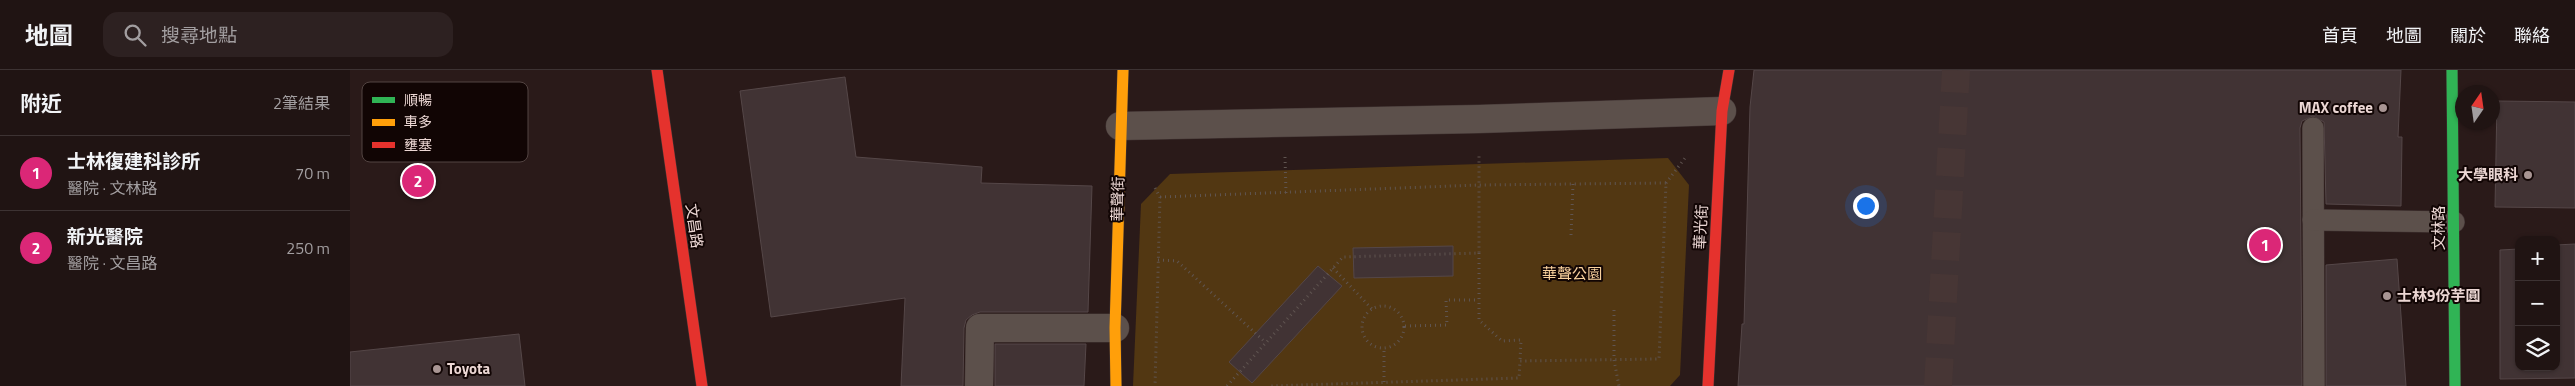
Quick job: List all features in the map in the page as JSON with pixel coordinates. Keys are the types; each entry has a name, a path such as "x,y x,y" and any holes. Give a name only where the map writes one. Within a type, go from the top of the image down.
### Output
{"street":[{"name":"文昌路","path":"656,70 702,386"},
{"name":"華聲街","path":"1116,386 1115,328 1123,70"},
{"name":"華光街","path":"1708,386 1722,110 1729,70"},
{"name":"文林路","path":"2452,70 2455,386"},
{"path":"1120,126 1488,119 1722,110"},
{"path":"979,386 980,328 1115,328"}],"lane":[{"path":"2313,128 2314,386"},
{"path":"2313,220 2454,222"}],"path":[{"path":"1155,386 1160,197 1479,185 1666,182 1659,359 1520,361"},
{"path":"1571,235 1573,184"},
{"path":"1271,386 1415,384 1519,378 1521,340 1502,341 1479,320 1479,185"},
{"path":"1228,386 1265,342 1344,257 1479,253"},
{"path":"1158,260 1177,261 1265,342"},
{"path":"1333,268 1372,309"},
{"path":"1405,326 1448,326 1446,300 1479,300"},
{"path":"1383,305 1394,308 1401,316 1405,326 1402,337 1394,345 1384,348 1369,342 1365,338 1362,328 1364,317 1372,309 1383,305"},
{"path":"1614,310 1614,360 1619,386"},
{"path":"1384,348 1384,383"}],"green space":[{"name":"華聲公園","path":"1668,158 1689,185 1680,375 1670,386 1133,386 1141,204 1170,174"}],"building":[{"path":"1754,70 2401,70 2398,137 2402,137 2401,206 2326,204 2324,122 2313,116 2302,121 2300,128 2302,386 1738,386 1742,324 1744,324 1750,107"},
{"path":"845,77 856,157 982,167 981,183 1092,186 1088,312 980,312 972,315 966,320 964,328 963,386 901,386 905,298 771,317 740,91"},
{"path":"2500,101 2575,102 2575,208 2495,207 2496,130 2500,130"},
{"path":"2575,244 2575,378 2500,379 2500,250 2515,249 2515,371 2560,371 2560,245"},
{"path":"1453,246 1453,276 1354,278 1353,248"},
{"path":"2397,259 2406,386 2326,386 2326,265"},
{"path":"1318,266 1342,286 1252,383 1229,362"},
{"name":"Toyota","path":"519,334 525,386 350,386 350,352"},
{"path":"995,344 1086,344 1084,386 995,386"}],"tunnel":[{"path":"1938,386 1956,70"}],"traffic: fast":[{"path":"2452,70 2455,386"}],"traffic: slow":[{"path":"1116,386 1115,328 1123,70"}],"traffic: jam":[{"path":"657,70 702,386"},
{"path":"1708,386 1722,111 1729,70"}],"place":[{"name":"MAX coffee","path":"2383,108"},
{"name":"大學眼科","path":"2528,175"},
{"name":"新光醫院","path":"418,181"},
{"name":"士林復建科診所","path":"2265,245"},
{"name":"士林9份芋圓","path":"2387,296"},
{"name":"Toyota","path":"437,369"}]}
